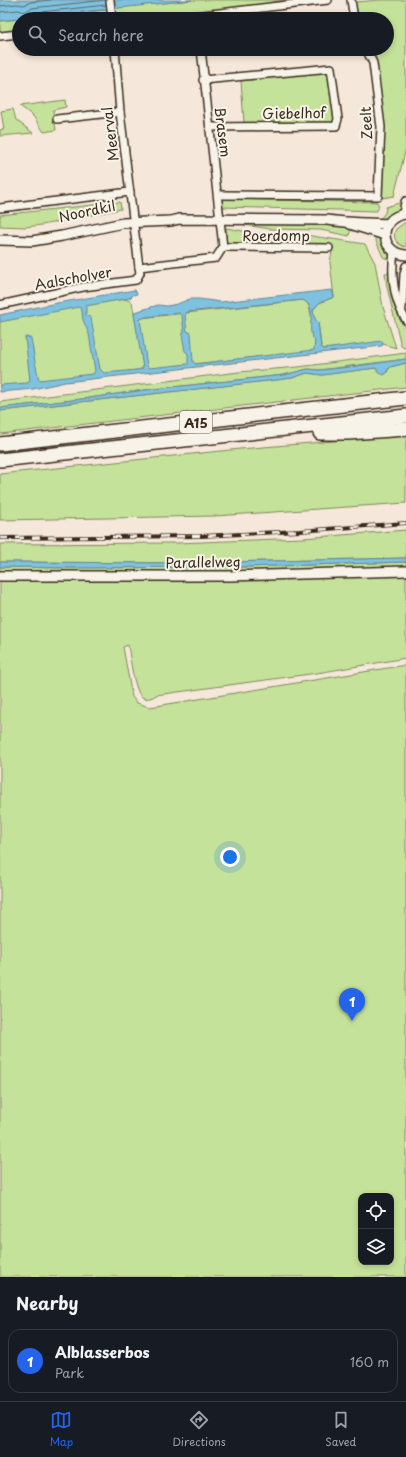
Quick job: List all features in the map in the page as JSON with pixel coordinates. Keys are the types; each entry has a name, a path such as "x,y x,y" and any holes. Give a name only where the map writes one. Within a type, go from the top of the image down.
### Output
{"highway":[{"name":"A15","path":"0,444 391,400 406,397"},
{"name":"A15","path":"0,460 406,416"},
{"name":"A15","path":"254,432 348,433 406,429"}],"street":[{"path":"110,0 111,12"},
{"path":"241,12 328,0"},
{"path":"351,0 353,12"},
{"path":"0,36 12,35"},
{"name":"Meerval","path":"116,56 120,112 139,267"},
{"name":"Brasem","path":"201,56 223,248"},
{"name":"Zeelt","path":"218,195 378,196 381,127 373,63 370,56"},
{"name":"Giebelhof","path":"203,80 331,68 338,119 336,126 210,127"},
{"path":"56,119 120,112"},
{"name":"Noordkil","path":"0,208 130,192"},
{"path":"406,202 405,214 395,217 388,224 385,235 388,246 394,251 406,255"},
{"name":"Noordkil","path":"0,235 28,236 133,219 171,221 179,219 219,218 327,220 388,224"},
{"name":"Noordkil","path":"0,240 39,240 133,219"},
{"name":"Noordkil","path":"346,222 385,235"},
{"path":"139,267 216,258 223,248"},
{"name":"Roerdomp","path":"223,248 329,248"},
{"path":"394,251 392,272 396,298 406,320"},
{"path":"401,311 406,266"},
{"name":"Aalscholver","path":"0,305 83,287 136,280 140,274 139,267"},
{"name":"Parallelweg","path":"0,576 222,576 406,571"}],"green space":[{"path":"192,0 313,0 198,12 115,12 115,8"},
{"path":"406,0 406,148 394,196 382,198 383,136 372,56 394,56 394,12 357,12 355,2"},
{"path":"107,10 107,12 88,12"},
{"path":"12,20 12,32 0,33 0,21"},
{"path":"324,72 329,75 334,119 332,123 244,123 241,81"},
{"path":"65,100 66,107 53,110 56,130 44,132 33,116 20,106"},
{"path":"13,109 16,120 33,133 0,136 0,130 4,129 1,111"},
{"path":"222,199 377,202 379,206 377,211 223,207"},
{"path":"120,202 121,209 42,225 25,227 0,226 0,215"},
{"path":"399,203 403,204 396,213 386,219 379,220 385,213 386,207"},
{"path":"244,223 326,225 351,228 349,236 321,230 271,229 244,225"},
{"path":"404,223 406,224 405,247 397,242 394,235 396,229"},
{"path":"226,228 261,234 305,235 365,244 375,263 383,307 396,348 380,343 324,349 321,346 318,322 315,320 313,310 319,303 334,297 330,262 333,247 228,244 226,242"},
{"path":"376,235 382,239 386,246 390,260 383,257 376,241"},
{"path":"385,273 389,273 400,320 406,329 406,347 404,348 401,346"},
{"path":"125,299 132,302 144,369 0,388 0,318"},
{"path":"303,300 307,303 311,314 315,337 314,351 146,369 139,321 141,318"},
{"path":"406,353 406,359 319,370 308,369 284,375 0,408 0,402"},
{"path":"406,363 406,387 0,434 0,411 292,378 307,373 322,375 374,368 381,374 386,374 390,367"},
{"path":"406,435 406,503 215,516 0,520 0,474 240,449"},
{"path":"406,530 406,558 180,563 0,562 0,544 177,543 303,538"},
{"path":"406,562 406,567 227,572 0,572 0,567 245,567"},
{"path":"406,575 406,658 317,673 156,695 144,698 141,696 135,683 128,645 123,647 132,697 137,703 150,707 406,665 406,1277 0,1277 0,580 184,580"}],"water":[{"path":"0,0 192,0 82,12 12,12 12,20 0,21"},
{"path":"135,290 137,294 130,298 86,306 86,315 91,318 100,369 104,373 138,370 143,368 134,314 135,312 158,305 167,306 177,304 190,299 221,302 332,290 334,297 319,303 313,310 315,319 318,322 321,347 324,349 382,341 383,345 65,382 33,389 0,392 0,385 27,383 30,381 25,337 31,338 39,380 93,374 95,371 89,334 83,320 82,311 79,307 0,322 0,315 57,303","holes":["303,300 310,307 311,331 315,341 314,350 196,364 193,362 191,333 187,331 185,316 187,312","179,313 182,316 184,332 182,335 185,351 188,354 188,364 149,368 147,366 140,319"]},
{"path":"406,359 406,363 390,367 384,375 381,374 376,368 322,375 307,373 292,378 277,380 0,411 0,408 284,375 308,369 319,370 350,367"},
{"path":"406,558 406,562 245,567 0,567 0,562 180,563"}],"railway":[{"path":"0,538 201,536 300,531 406,523"}],"place":[{"name":"Alblasserbos","path":"352,1021"}]}
